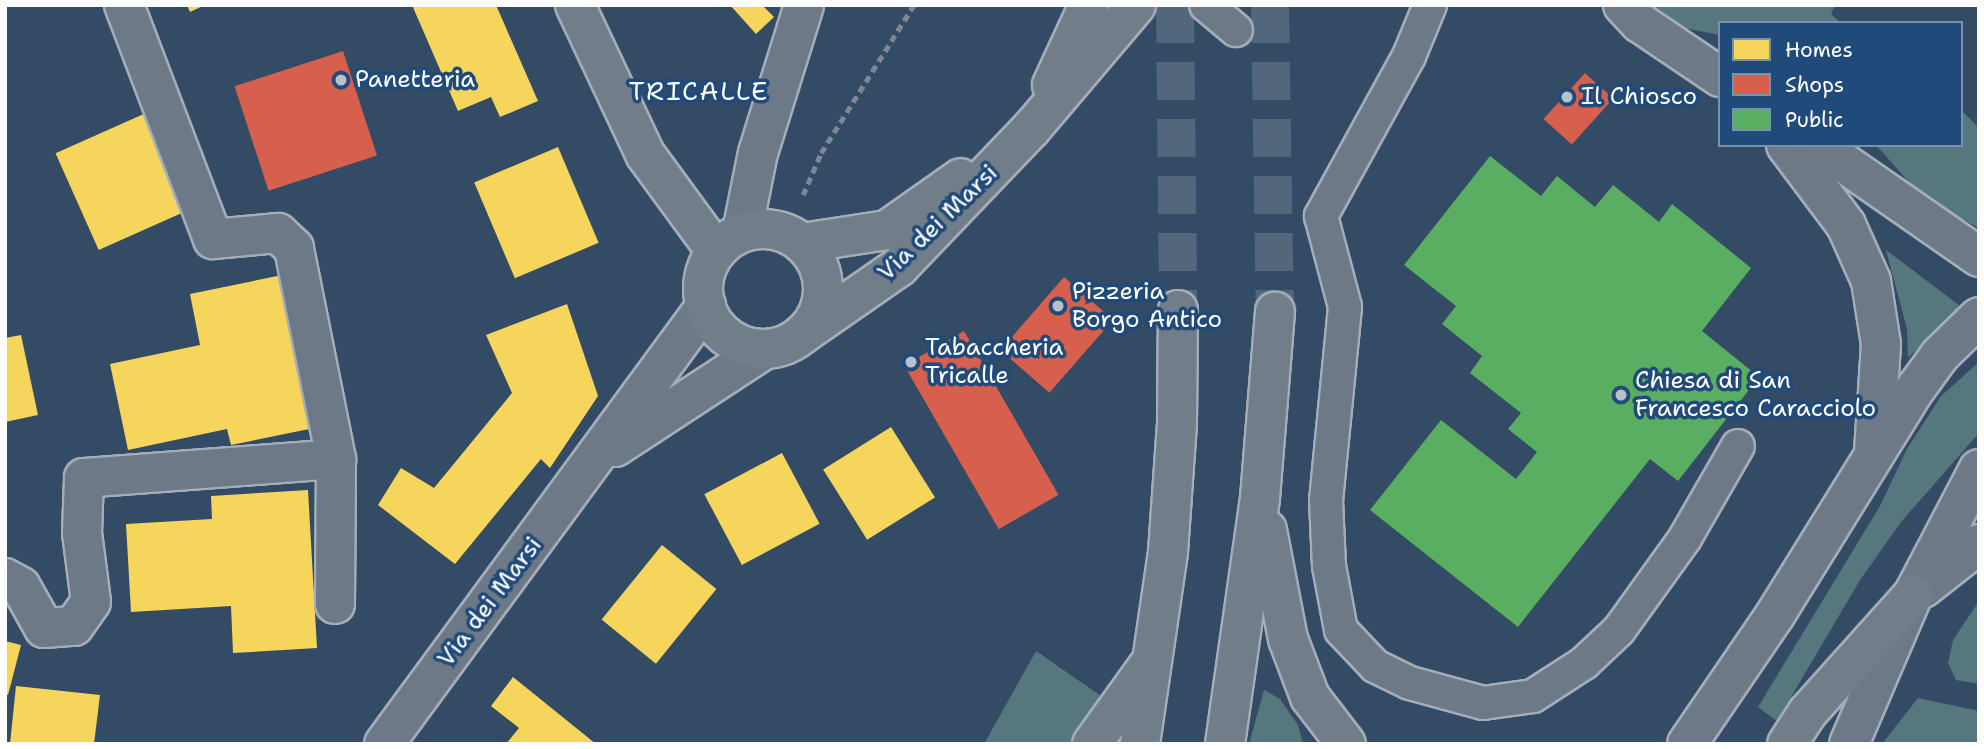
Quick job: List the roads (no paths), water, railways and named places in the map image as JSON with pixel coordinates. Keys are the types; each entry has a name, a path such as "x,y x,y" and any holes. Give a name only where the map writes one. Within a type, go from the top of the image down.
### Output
{"main road":[{"path":"575,5 645,154 729,242"},
{"name":"Via dei Marsi","path":"791,237 887,230 1031,130 1089,5"},
{"name":"Via dei Marsi","path":"804,333 900,267 1031,130 1136,5"},
{"path":"791,237 815,259 822,298 804,333 780,347 765,349 729,338 706,306 707,268 729,242 791,237"},
{"path":"1140,744 1154,658 1174,466 1178,310"},
{"path":"1225,744 1260,498 1275,312"},
{"path":"1260,498 1288,639 1310,697 1319,744"},
{"path":"1787,744 1808,712 1913,595"},
{"path":"1092,744 1154,658"},
{"path":"1310,697 1346,744"}],"street":[{"path":"124,5 213,239 278,233 294,248 336,459 335,604"},
{"path":"729,242 804,5"},
{"path":"1598,5 1632,14 1718,76"},
{"path":"1788,147 1846,225 1871,281 1881,344 1874,460"},
{"path":"1821,147 1979,257"},
{"name":"Via dei Marsi","path":"384,744 596,460 706,306"},
{"path":"1687,744 1940,355 1979,317"},
{"name":"Via dei Marsi","path":"596,460 765,349"},
{"path":"5,578 21,587 44,628 74,626 91,602 82,533 84,478 336,459"},
{"path":"1849,744 1913,595 1979,469"},
{"path":"1913,595 1979,544"}],"lane":[{"path":"1206,5 1236,30"},
{"path":"1427,12 1321,216 1345,307 1326,500 1329,566 1341,630 1375,666 1409,683 1483,703 1533,696 1584,663 1619,630 1685,538 1738,446"}],"tunnel":[{"path":"1175,5 1178,310"},
{"path":"1270,5 1275,312"}],"place":[{"name":"Panetteria","path":"341,80"},
{"name":"Il Chiosco","path":"1567,97"},
{"name":"Pizzeria Borgo Antico","path":"1058,306"},
{"name":"Tabaccheria Tricalle","path":"911,362"},
{"name":"Chiesa di San Francesco Caracciolo","path":"1621,395"}],"district":[{"name":"TRICALLE","path":"699,91"}]}
